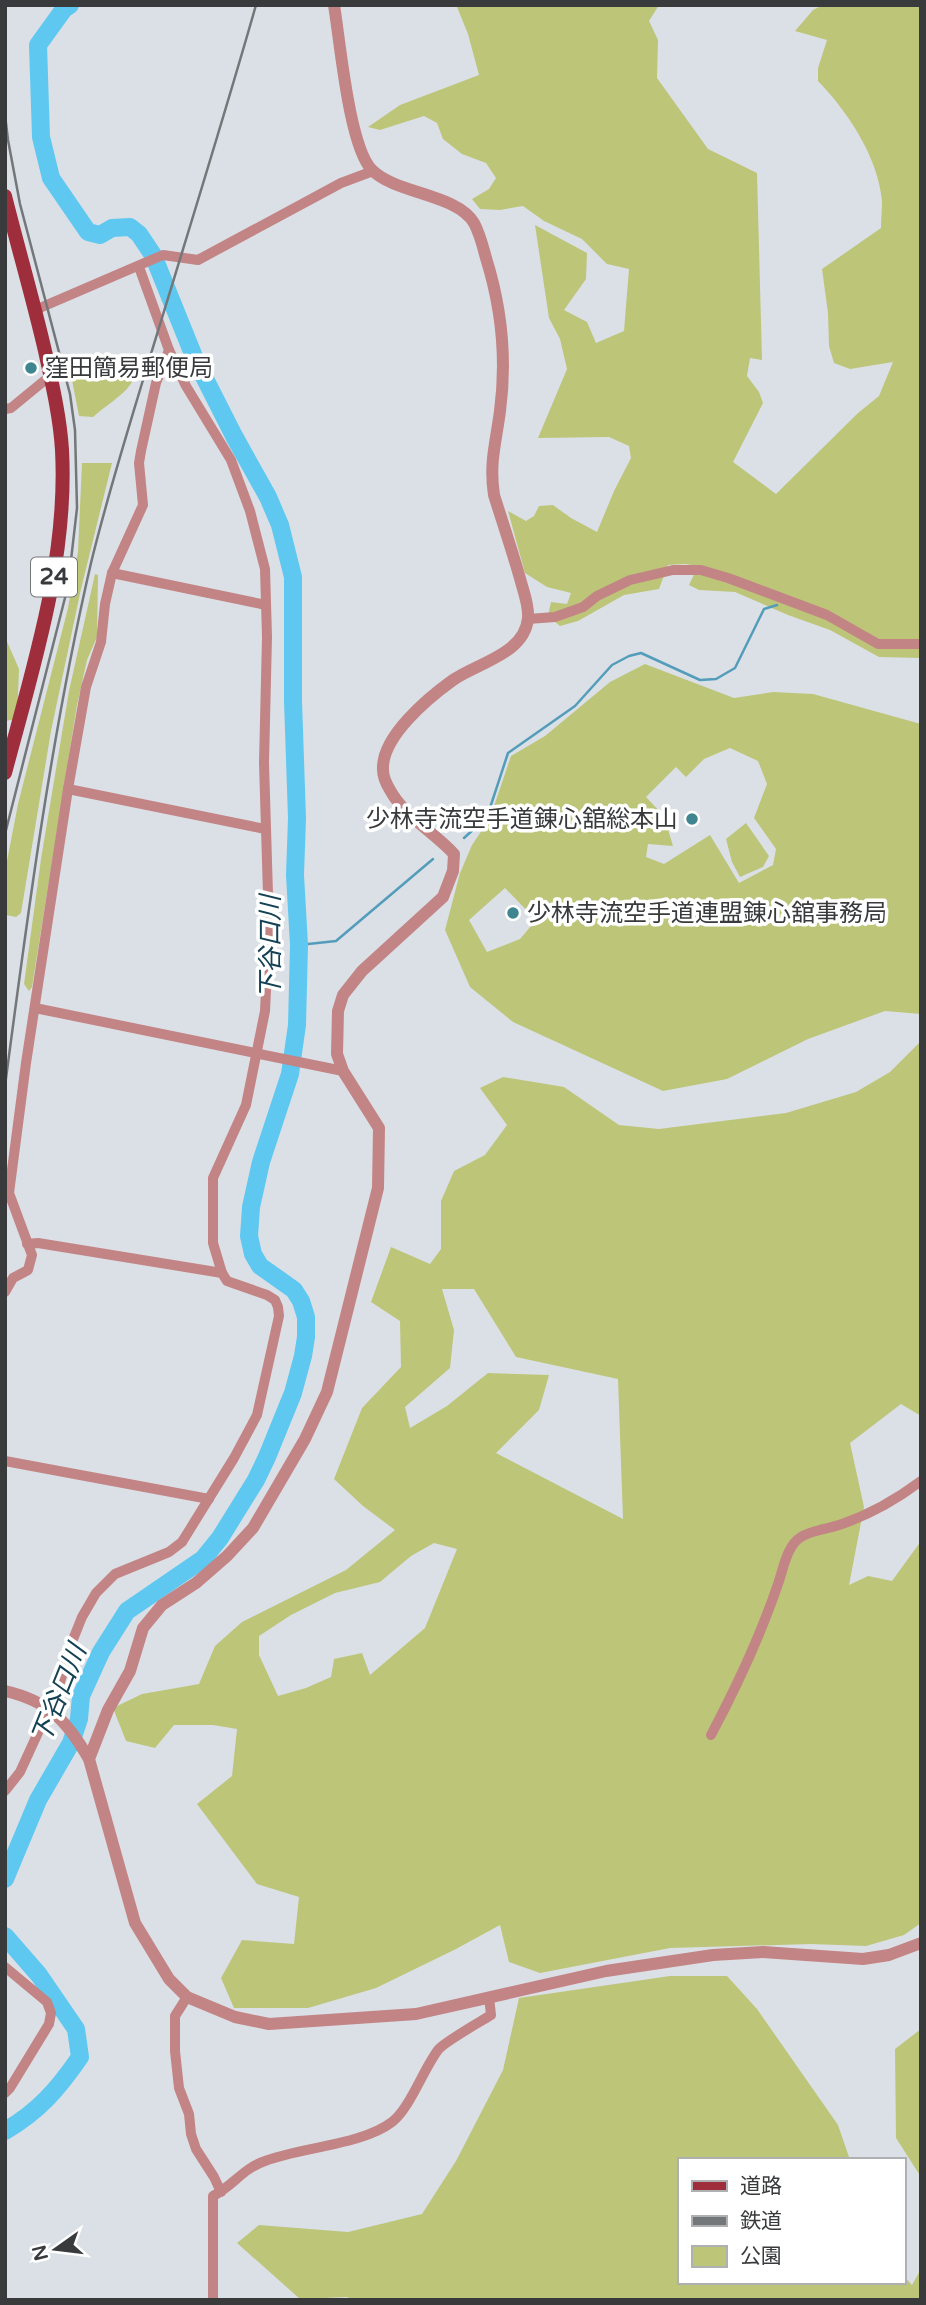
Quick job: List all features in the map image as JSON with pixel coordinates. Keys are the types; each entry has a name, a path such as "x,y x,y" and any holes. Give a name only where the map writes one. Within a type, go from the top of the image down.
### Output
{"main road":[{"name":"24","path":"5,196 50,376 62,449 59,545 48,603 5,773"}],"street":[{"path":"89,1759 108,1710 130,1671 143,1629 162,1605 196,1583 253,1528 305,1439 327,1392 378,1188 379,1166 379,1128 344,1071 337,1054 338,1011 343,996 362,971 443,897 453,871 454,854 401,806 390,790 383,771 389,747 409,718 454,679 512,648 525,631 528,620 526,599 494,495 492,480 491,464 502,388 502,325 497,296 479,235 473,221 463,211 386,180 373,171 360,153 334,5"},
{"path":"35,310 163,256 198,260 341,183 373,171"},
{"path":"5,1791 20,1772 58,1689 82,1617 96,1593 115,1574 169,1552 182,1542 234,1458 257,1415 279,1316 275,1300 233,1285 222,1273 213,1243 214,1178 246,1105 265,1011 269,927 265,829 265,569 250,511 231,460 186,386 169,350 142,266"},
{"path":"5,1292 13,1278 27,1270 32,1255 9,1193 68,789 86,687 102,642 105,604 112,572 143,505 139,463 141,451 156,383 169,350"},
{"path":"5,409 11,408 50,376"},
{"path":"528,620 555,617 583,607 597,596 630,580 673,570 701,570 827,615 878,644 921,644"},
{"path":"112,572 266,605"},
{"path":"68,789 265,829"},
{"path":"35,1008 344,1071"},
{"path":"27,1244 38,1243 222,1273"},
{"path":"5,1461 209,1499"},
{"path":"711,1735 741,1679 795,1542 802,1536 843,1524 881,1507 921,1480"},
{"path":"5,1691 25,1696 49,1707 73,1731 89,1759 135,1923 169,1979 187,1997 236,2017 269,2024 416,2014 606,1971 713,1955 763,1952 863,1959 889,1955 921,1943"},
{"path":"5,1967 47,2002 51,2013 49,2024 5,2093"},
{"path":"187,1997 175,2016 179,2088 189,2114 196,2149 221,2192"},
{"path":"213,2300 213,2196 246,2170 266,2161 346,2141 392,2122 402,2112 440,2047 491,2015 489,1997"}],"green space":[{"path":"453,5 659,5 649,21 658,40 657,78 708,149 757,173 762,360 750,358 747,376 759,392 763,403 733,462 776,494 858,413 879,396 893,362 850,369 834,363 829,346 822,269 881,228 882,201 875,168 860,136 818,81 818,68 827,40 795,31 813,10 823,5 921,5 921,658 879,657 830,630 735,592 699,590 689,585 698,566 685,564 668,565 659,589 624,595 578,621 560,626 548,616 551,602 567,604 571,593 547,587 525,573 508,511 526,521 534,516 539,506 553,505 597,532 631,458 629,446 609,437 538,438 567,369 560,339 549,318 535,225 587,253 586,279 564,310 587,322 596,343 624,331 629,269 607,264 582,239 544,221 523,206 500,210 480,209 472,199 489,189 496,178 486,163 462,154 443,139 437,123 424,116 380,130 368,127 400,105 479,75 468,34 457,7"},
{"path":"133,359 141,359 129,386 93,417 79,416 72,380 88,378 93,370 102,368 109,374"},
{"path":"82,463 112,463 81,589 51,731 21,913 16,917 6,915 7,861 18,804 68,608 78,552"},
{"path":"95,574 98,575 97,637 87,660 77,705 32,987 29,991 24,984 41,859 69,691"},
{"path":"5,637 19,669 17,719 5,721"},
{"path":"645,664 734,698 773,692 813,694 921,724 921,1014 885,1011 808,1039 727,1079 663,1091 513,1022 470,987 445,930 460,873 472,845 490,818 511,756 545,736 610,682","holes":["730,748 758,761 767,784 754,818 776,849 773,865 739,883 710,835 664,864 646,857 648,844 673,846 664,816 646,797 676,767 686,777 704,759","505,888 536,920 520,939 487,952 469,920"]},
{"path":"746,823 769,856 763,867 740,877 732,862 726,839"},
{"path":"921,1041 921,1416 901,1404 850,1443 864,1507 849,1585 868,1576 892,1581 921,1541 921,1923 904,1935 866,1946 811,1944 670,1948 540,1973 509,1962 500,1925 376,1988 308,2008 234,2008 221,1978 242,1940 294,1944 299,1897 257,1884 197,1804 232,1776 237,1729 213,1725 174,1725 155,1748 126,1741 113,1708 142,1694 199,1684 215,1646 242,1622 346,1570 395,1530 363,1506 334,1479 362,1408 401,1367 400,1321 371,1302 391,1247 430,1264 441,1249 441,1201 454,1171 485,1155 507,1125 480,1088 503,1077 564,1087 619,1125 659,1129 786,1113 856,1092 890,1072","holes":["442,1289 474,1289 516,1357 618,1379 623,1519 496,1453 539,1410 549,1375 488,1373 447,1406 410,1428 405,1407 450,1368 454,1330","434,1543 457,1549 425,1628 370,1675 362,1653 334,1659 331,1677 278,1696 259,1655 259,1636 291,1615 335,1593 380,1582 411,1556"]},
{"path":"670,1976 727,1976 757,2009 838,2125 849,2158 678,2158 678,2284 905,2284 905,2277 912,2285 921,2269 921,2300 300,2299 237,2243 259,2225 348,2232 422,2214 456,2161 503,2070 519,1998"},
{"path":"921,2029 921,2177 896,2138 895,2049"}],"waterway":[{"name":"下谷口川","path":"5,1879 38,1800 71,1743 79,1719 81,1696 101,1652 127,1611 203,1559 220,1538 267,1457 293,1393 306,1337 306,1317 301,1301 294,1290 260,1266 253,1254 249,1236 251,1207 261,1162 290,1074 297,1025 299,945 295,875 297,818 293,577 280,525 268,497 195,359 153,255 139,234 130,227 112,228 100,235 88,232 51,178 41,137 38,45 64,9 70,5"},
{"path":"464,838 487,817 508,753 575,706 612,665 641,653 700,680 716,679 735,668 764,609 777,605"},
{"path":"299,945 336,941 433,859"},
{"name":"下谷口川","path":"5,1936 39,1975 76,2029 80,2057 47,2098 28,2116 5,2131"}],"railway":[{"path":"5,9 6,5"},
{"path":"5,1086 52,758 91,563 256,5"},
{"path":"5,115 20,204 70,394 75,430 77,508 68,586 5,834"}],"place":[{"name":"窪田簡易郵便局","path":"31,368"},
{"name":"少林寺流空手道錬心舘総本山","path":"692,819"},
{"name":"少林寺流空手道連盟錬心舘事務局","path":"513,913"}]}
